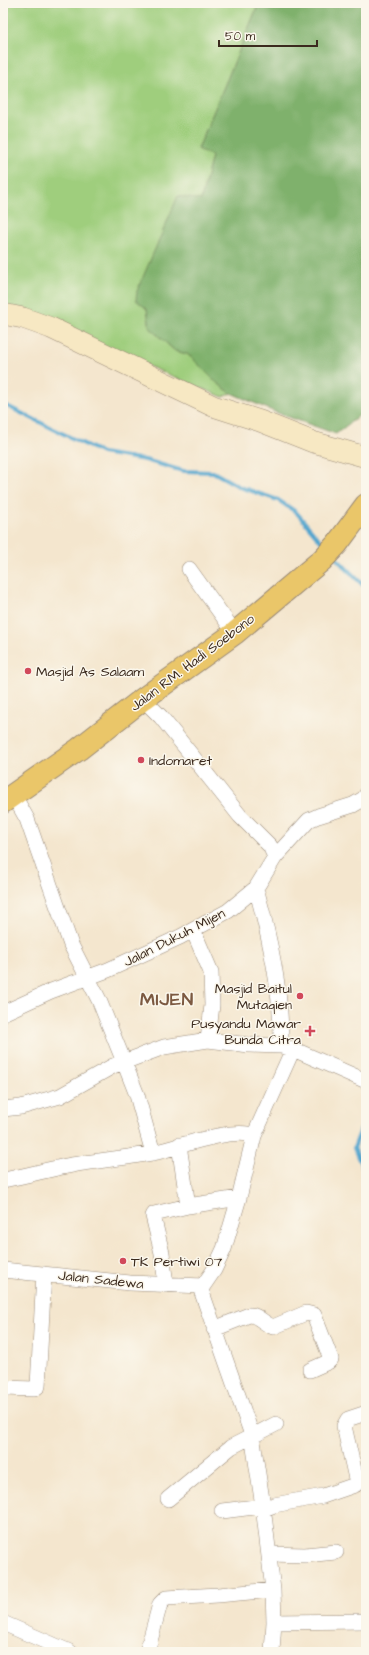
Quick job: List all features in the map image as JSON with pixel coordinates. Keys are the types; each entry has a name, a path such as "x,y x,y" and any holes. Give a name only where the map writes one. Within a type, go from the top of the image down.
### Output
{"main road":[{"path":"3,314 23,318 51,328 213,406 260,421 313,442 366,457"},
{"name":"Jalan RM. Hadi Soebono","path":"8,798 79,749 143,699 235,633 322,560 365,510"}],"street":[{"path":"189,569 235,633"},
{"path":"143,699 161,717 240,816 270,846 275,857"},
{"name":"Jalan Dukuh Mijen","path":"3,1013 50,991 87,976 108,970 194,930 228,911 256,888 275,857 309,820 353,805 365,798 366,795"},
{"path":"8,798 27,819 71,945 99,1000 137,1095 153,1153"},
{"path":"256,888 278,984 287,1047 254,1136 240,1198 224,1249 206,1283 200,1287 252,1435 273,1590 274,1622 272,1652"},
{"path":"194,930 211,972 212,1005 208,1040"},
{"path":"3,1109 21,1107 60,1096 88,1079 124,1062 164,1047 208,1040 249,1045 287,1047 366,1081"},
{"path":"3,1180 71,1165 153,1153 179,1145 224,1135 239,1133 254,1136"},
{"path":"179,1145 188,1206"},
{"path":"166,1285 162,1253 153,1216 154,1214 188,1206 240,1198"},
{"name":"Jalan Sadewa","path":"3,1270 130,1283 200,1287"},
{"path":"4,1388 34,1389 38,1386 44,1274"},
{"path":"214,1329 254,1314 266,1324 273,1327 306,1312 311,1313 314,1315 332,1359 310,1370"},
{"path":"222,1511 263,1508 323,1496 355,1485 357,1482 356,1471 344,1426 348,1419 366,1413"},
{"path":"168,1499 231,1447 276,1424"},
{"path":"269,1554 305,1555 336,1552"},
{"path":"147,1652 160,1604 166,1598 273,1590"},
{"path":"274,1622 366,1621"},
{"path":"3,1623 70,1652"}],"green space":[{"path":"3,3 259,3 198,149 212,156 201,200 147,309 150,328 175,351 187,354 192,358 217,383 231,393 223,397 3,306"},
{"path":"259,3 366,3 366,410 336,434 275,412 231,393 217,383 192,358 187,354 175,351 150,328 147,309 136,300 137,291 178,196 201,200 212,156 198,149"}],"waterway":[{"path":"3,404 102,453 145,460 183,471 213,472 240,487 278,500 296,512 325,546"},
{"path":"334,556 366,588"},
{"path":"366,1116 354,1148 366,1176"}],"place":[{"name":"Masjid As Salaam","path":"28,671"},
{"name":"Indomaret","path":"141,760"},
{"name":"Masjid Baitul Mutaqien","path":"300,996"},
{"name":"Pusyandu Mawar Bunda Citra","path":"310,1031"},
{"name":"TK Pertiwi 07","path":"123,1261"}],"district":[{"name":"MIJEN","path":"167,999"}]}
